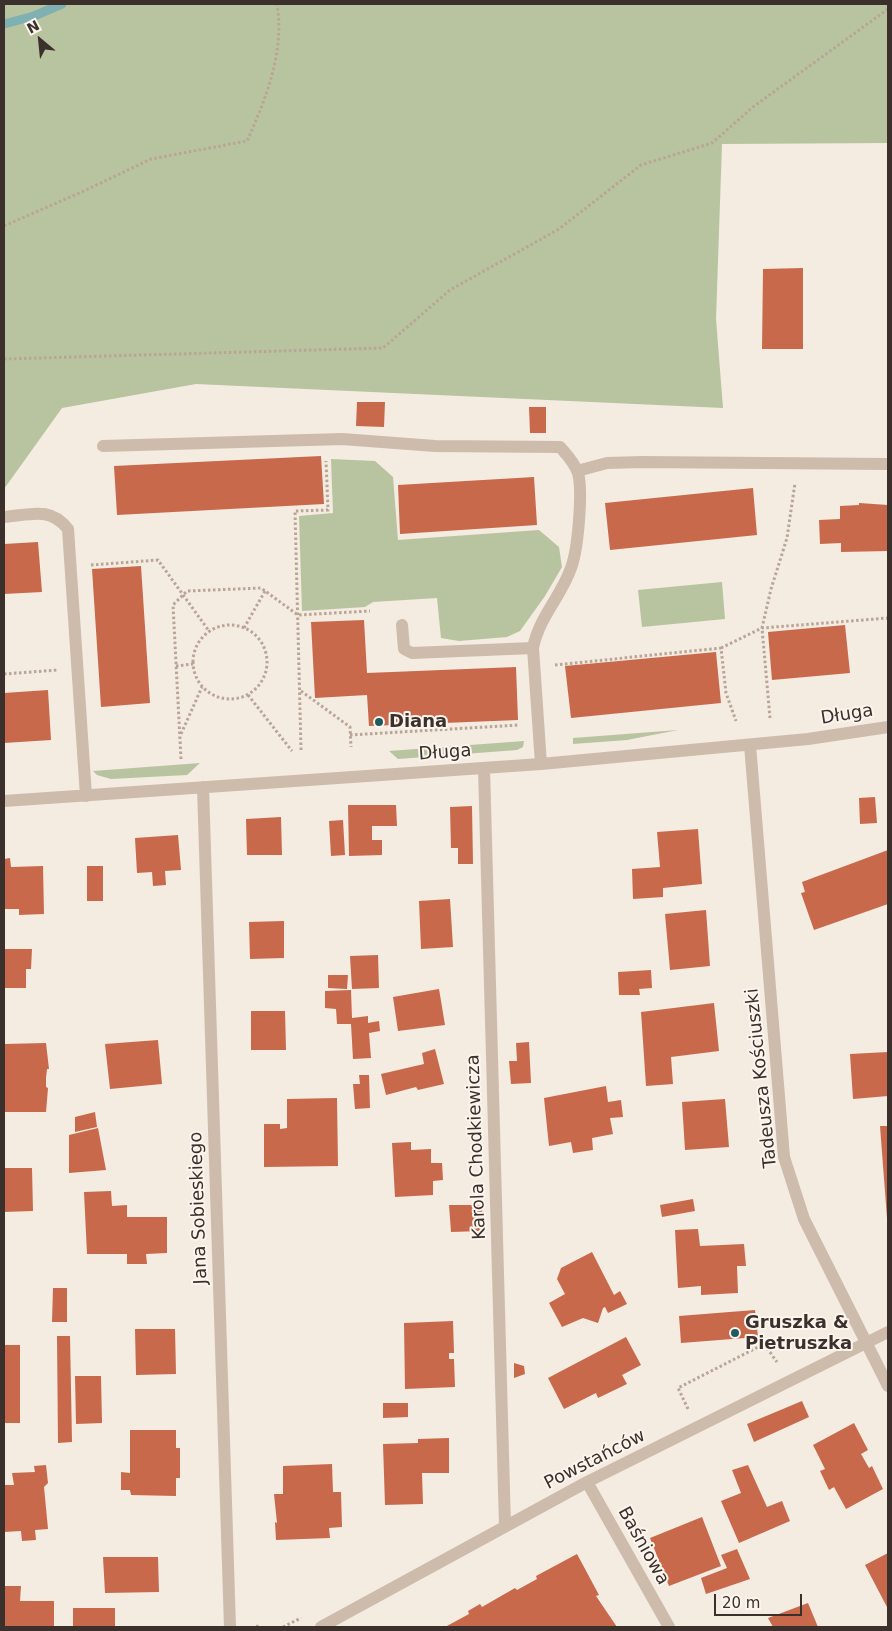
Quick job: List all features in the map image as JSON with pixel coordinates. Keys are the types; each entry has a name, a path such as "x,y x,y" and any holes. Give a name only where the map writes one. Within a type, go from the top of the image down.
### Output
{"street":[{"path":"103,446 342,439 436,446 560,448 572,460 577,471 580,492 576,548 571,568 536,632 533,648 541,764"},
{"path":"577,471 607,463 642,462 888,464"},
{"path":"4,517 49,513 60,519 68,529 86,796"},
{"path":"402,625 404,649 412,653 533,648"},
{"name":"Długa","path":"4,801 541,764 750,745 848,734 888,726"},
{"name":"Tadeusza Kościuszki","path":"750,745 784,1157 804,1219 888,1386"},
{"name":"Karola Chodkiewicza","path":"484,768 504,1526"},
{"name":"Jana Sobieskiego","path":"202,787 230,1627"},
{"name":"Powstańców","path":"322,1627 587,1482 888,1332"},
{"name":"Baśniowa","path":"587,1482 669,1627"}],"path":[{"path":"4,226 151,159 247,141 269,90 280,21 278,4"},
{"path":"4,359 383,348 450,290 559,229 641,165 712,143 753,107 888,8"},
{"path":"302,750 295,511 328,510 326,451"},
{"path":"770,718 762,628 771,589 787,538 796,482"},
{"path":"82,565 158,560 209,631"},
{"path":"181,759 173,605 187,591 261,588 298,615 370,611"},
{"path":"244,628 265,591"},
{"path":"550,665 721,648 762,628 888,618"},
{"path":"232,625 244,628 258,638 266,654 264,677 258,687 248,695 236,699 224,699 212,695 202,687 195,676 194,652 200,640 209,631 232,625"},
{"path":"721,648 726,693 736,720"},
{"path":"176,666 193,664"},
{"path":"4,674 76,669"},
{"path":"180,736 202,687"},
{"path":"300,691 350,726 351,747"},
{"path":"248,695 292,751"},
{"path":"350,735 517,725"},
{"path":"680,1414 688,1409 678,1388 764,1344 776,1363 784,1358"}],"green space":[{"path":"4,4 888,4 888,143 722,144 716,319 723,408 196,384 62,408 4,489"},
{"path":"331,459 375,461 393,477 398,540 539,530 559,547 562,567 545,596 520,631 507,637 459,641 441,638 437,598 373,602 365,607 302,611 299,516 333,513"},
{"path":"722,582 725,619 642,627 638,590"},
{"path":"678,730 627,740 573,744 573,738"},
{"path":"524,741 523,747 517,750 398,759 389,751"},
{"path":"200,763 187,775 111,779 97,775 93,771"}],"building":[{"path":"803,268 803,349 762,349 763,269"},
{"path":"357,402 385,402 384,427 356,426"},
{"path":"529,407 546,407 546,433 530,433"},
{"path":"321,456 324,504 117,515 114,466"},
{"path":"534,477 537,525 400,534 398,485"},
{"path":"753,488 757,535 610,550 605,503"},
{"path":"859,503 888,505 888,551 841,552 841,543 820,544 819,520 840,519 840,506 859,505"},
{"path":"38,542 42,592 4,594 4,544"},
{"path":"141,566 150,703 101,707 92,569"},
{"path":"364,620 367,673 516,667 518,720 369,726 367,695 315,698 311,622"},
{"path":"845,625 850,673 772,680 768,632"},
{"path":"716,652 721,703 571,718 565,666"},
{"path":"48,690 51,740 4,743 4,693"},
{"path":"875,797 877,823 860,824 859,798"},
{"path":"348,805 396,805 397,826 372,826 372,840 382,840 382,855 349,856"},
{"path":"472,806 473,864 458,864 458,848 451,848 450,807"},
{"path":"281,817 282,855 247,855 246,819"},
{"path":"343,820 345,855 331,856 329,821"},
{"path":"698,829 702,884 663,888 663,897 633,899 632,869 660,867 657,832"},
{"path":"178,835 181,870 165,871 166,885 153,886 152,872 137,873 135,838"},
{"path":"888,850 888,904 814,930 801,893 805,892 802,882"},
{"path":"10,858 11,867 43,866 44,914 19,915 19,909 4,909 4,859"},
{"path":"87,866 103,866 103,901 87,901"},
{"path":"450,899 453,947 421,949 419,901"},
{"path":"706,910 710,966 670,970 665,914"},
{"path":"284,921 284,958 250,959 249,922"},
{"path":"4,949 32,949 31,969 26,969 26,988 4,988"},
{"path":"378,955 379,988 352,989 350,956"},
{"path":"651,970 652,988 639,989 640,995 619,995 618,972"},
{"path":"328,975 348,975 347,989 328,988"},
{"path":"439,989 445,1025 398,1031 393,997"},
{"path":"351,990 352,1018 368,1016 368,1023 379,1021 380,1031 369,1033 371,1058 353,1059 351,1024 337,1024 336,1009 325,1008 325,991"},
{"path":"714,1003 719,1051 671,1057 673,1084 646,1086 641,1012"},
{"path":"251,1011 285,1011 286,1050 251,1050"},
{"path":"158,1040 162,1084 110,1089 105,1044"},
{"path":"529,1042 531,1083 511,1084 509,1061 517,1061 516,1043"},
{"path":"46,1043 49,1069 47,1069 46,1078 46,1087 48,1088 46,1112 4,1112 4,1044"},
{"path":"435,1049 444,1084 418,1090 416,1087 386,1095 381,1074 424,1064 422,1053"},
{"path":"888,1052 888,1096 853,1099 850,1054"},
{"path":"359,1075 369,1075 370,1108 355,1109 353,1084 360,1084"},
{"path":"606,1086 608,1102 621,1100 623,1117 610,1118 613,1134 592,1138 593,1150 573,1153 571,1142 549,1146 544,1098"},
{"path":"337,1098 338,1166 264,1167 264,1124 280,1124 280,1129 287,1128 287,1099"},
{"path":"725,1099 729,1147 685,1150 682,1102"},
{"path":"95,1112 97,1127 75,1132 75,1117"},
{"path":"880,1126 888,1126 888,1218 887,1218"},
{"path":"98,1128 106,1170 69,1173 69,1135"},
{"path":"411,1142 411,1150 431,1149 431,1163 442,1163 443,1180 433,1181 433,1195 395,1197 392,1143"},
{"path":"4,1168 32,1168 33,1211 4,1212"},
{"path":"111,1191 112,1206 127,1205 127,1217 167,1217 167,1253 146,1254 147,1264 127,1264 127,1254 87,1254 84,1192"},
{"path":"693,1199 695,1211 662,1217 660,1205"},
{"path":"449,1205 482,1205 483,1231 451,1232"},
{"path":"698,1229 700,1246 744,1244 746,1266 737,1266 738,1293 701,1295 701,1286 678,1288 675,1230"},
{"path":"592,1252 614,1295 620,1291 627,1304 608,1313 605,1307 603,1308 598,1323 583,1318 562,1327 549,1303 565,1294 557,1279 561,1268"},
{"path":"53,1288 67,1288 67,1322 52,1322"},
{"path":"755,1310 758,1337 681,1343 679,1316"},
{"path":"453,1321 454,1353 449,1353 449,1359 454,1359 455,1387 405,1389 404,1323"},
{"path":"135,1329 175,1329 176,1374 136,1375"},
{"path":"57,1336 70,1336 72,1442 58,1443"},
{"path":"626,1337 641,1365 622,1375 627,1384 598,1398 596,1393 564,1409 548,1378"},
{"path":"4,1345 20,1345 20,1423 4,1423"},
{"path":"514,1363 524,1366 525,1374 514,1378"},
{"path":"75,1376 101,1376 102,1423 76,1424"},
{"path":"802,1401 809,1417 754,1442 747,1424"},
{"path":"383,1403 408,1403 408,1417 383,1418"},
{"path":"854,1423 868,1450 861,1454 869,1468 872,1466 883,1489 846,1509 834,1487 829,1490 820,1471 825,1469 813,1445"},
{"path":"130,1430 176,1430 176,1448 180,1448 180,1478 176,1478 176,1496 131,1495 130,1490 121,1490 121,1472 130,1473"},
{"path":"449,1438 449,1473 422,1473 423,1504 385,1505 383,1444 418,1443 418,1439"},
{"path":"332,1464 333,1492 341,1492 342,1527 329,1528 330,1538 276,1540 275,1522 277,1523 274,1494 283,1494 283,1466"},
{"path":"46,1465 48,1483 44,1487 48,1529 35,1530 36,1540 22,1541 21,1531 4,1532 4,1485 14,1485 12,1473 35,1472 34,1466"},
{"path":"748,1465 767,1507 782,1501 790,1521 739,1543 721,1501 741,1493 732,1470"},
{"path":"702,1517 721,1566 669,1586 650,1538"},
{"path":"737,1549 750,1579 706,1594 701,1578 727,1568 721,1555"},
{"path":"888,1553 888,1609 865,1565"},
{"path":"577,1554 599,1595 596,1596 617,1627 445,1627 469,1614 468,1611 480,1604 482,1607 515,1588 517,1590 537,1579 536,1576"},
{"path":"103,1557 158,1557 159,1592 105,1593"},
{"path":"4,1586 21,1586 20,1601 54,1601 54,1627 4,1627"},
{"path":"808,1603 818,1627 773,1627 768,1618"},
{"path":"73,1608 115,1608 115,1627 73,1627"}],"waterway":[{"path":"4,24 34,16 62,4"}],"place":[{"name":"Diana","path":"379,722"},
{"name":"Gruszka & Pietruszka","path":"735,1333"}]}
